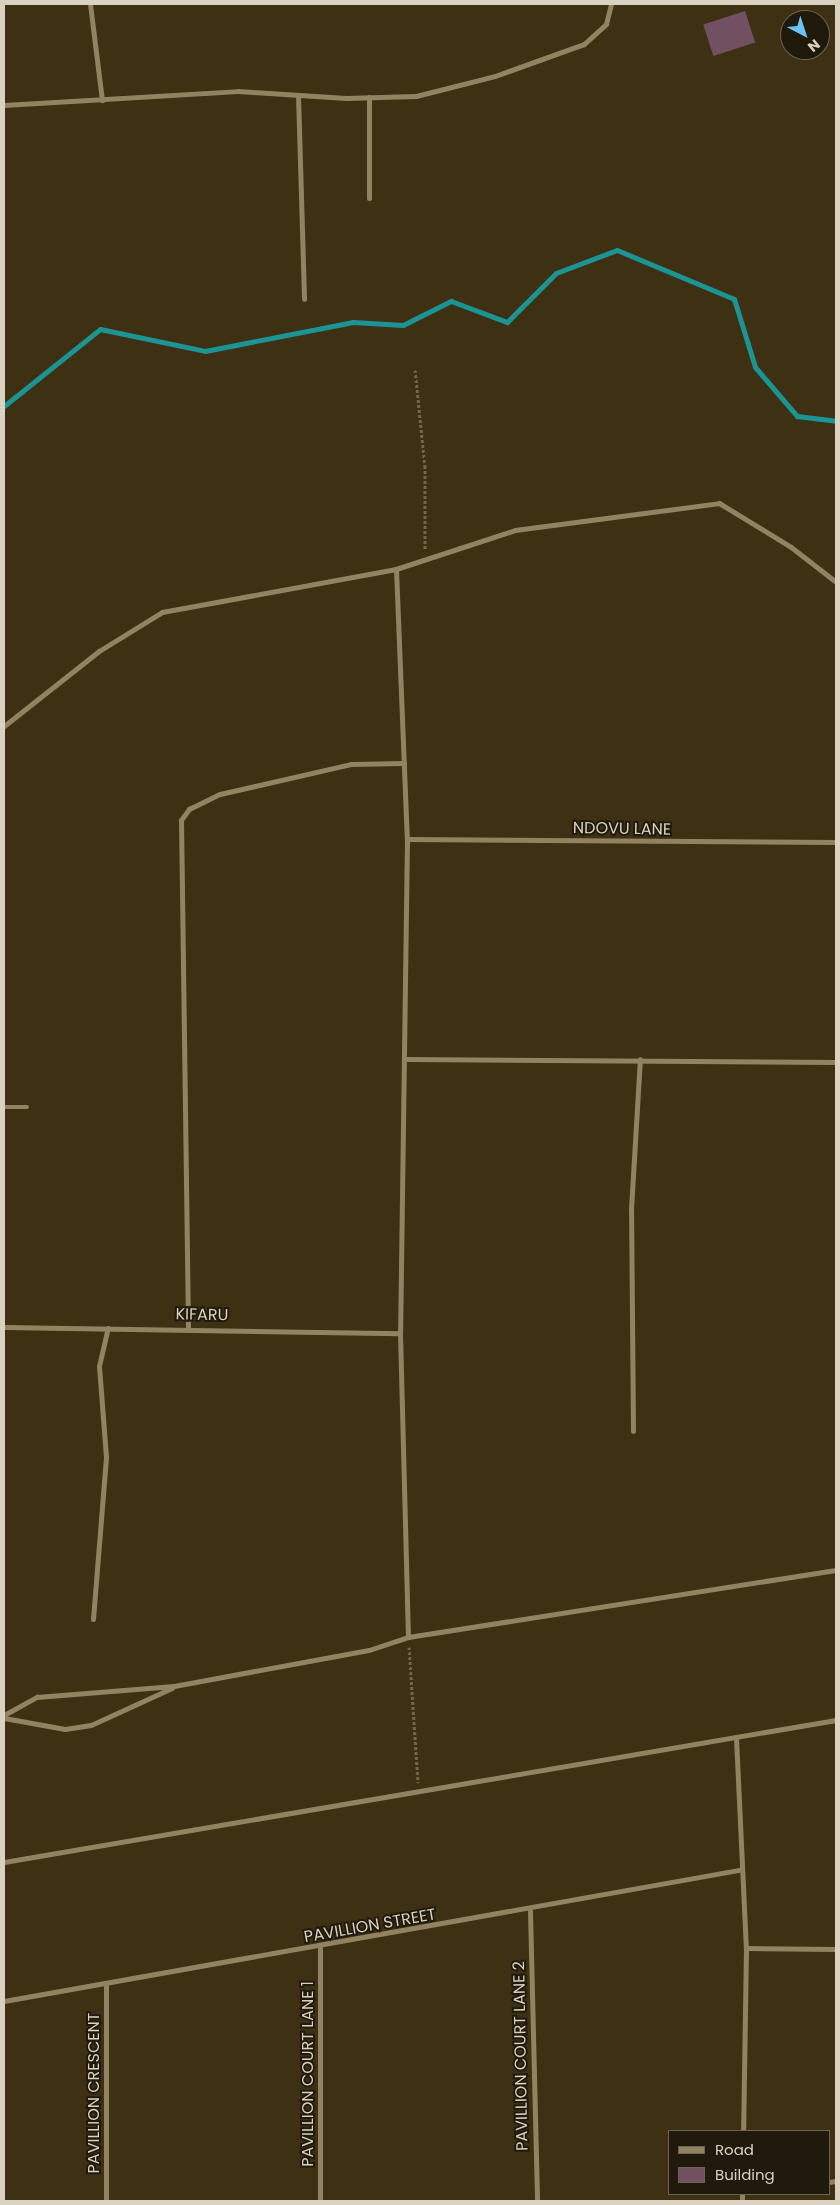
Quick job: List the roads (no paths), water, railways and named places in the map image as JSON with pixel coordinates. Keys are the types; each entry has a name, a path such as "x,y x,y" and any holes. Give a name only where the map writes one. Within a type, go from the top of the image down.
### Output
{"street":[{"path":"90,4 102,100"},
{"path":"4,105 215,92 369,98 416,96 463,84 584,44 606,24 611,4"},
{"path":"298,95 304,299"},
{"path":"369,98 369,198"},
{"path":"4,726 99,651 162,612 396,569 515,530 719,503 792,547 836,582"},
{"path":"396,569 407,839 407,1059 400,1333 408,1637"},
{"path":"188,1327 181,820 188,809 220,794 351,764 404,763"},
{"name":"NDOVU LANE","path":"407,839 836,842"},
{"path":"407,1059 640,1058 836,1062"},
{"path":"633,1431 631,1209 640,1058"},
{"name":"KIFARU","path":"4,1327 188,1327 400,1333"},
{"path":"93,1618 106,1457 100,1366 108,1328"},
{"path":"4,1717 37,1697 174,1686 369,1650 408,1637 836,1570"},
{"path":"4,1717 65,1729 91,1725 174,1686"},
{"path":"4,1862 836,1720"},
{"path":"736,1738 739,1870 746,1948 743,2130"},
{"name":"PAVILLION STREET","path":"4,2001 320,1948 739,1870"},
{"name":"PAVILLION COURT LANE 2","path":"530,1910 537,2201"},
{"name":"PAVILLION COURT LANE 1","path":"320,1948 320,2201"},
{"path":"746,1948 836,1949"},
{"name":"PAVILLION CRESCENT","path":"106,1984 106,2201"}],"lane":[{"path":"4,1107 27,1107"}],"waterway":[{"path":"4,406 100,329 205,351 353,322 403,325 451,301 507,322 556,273 617,250 734,299 755,367 797,416 836,421"}]}
